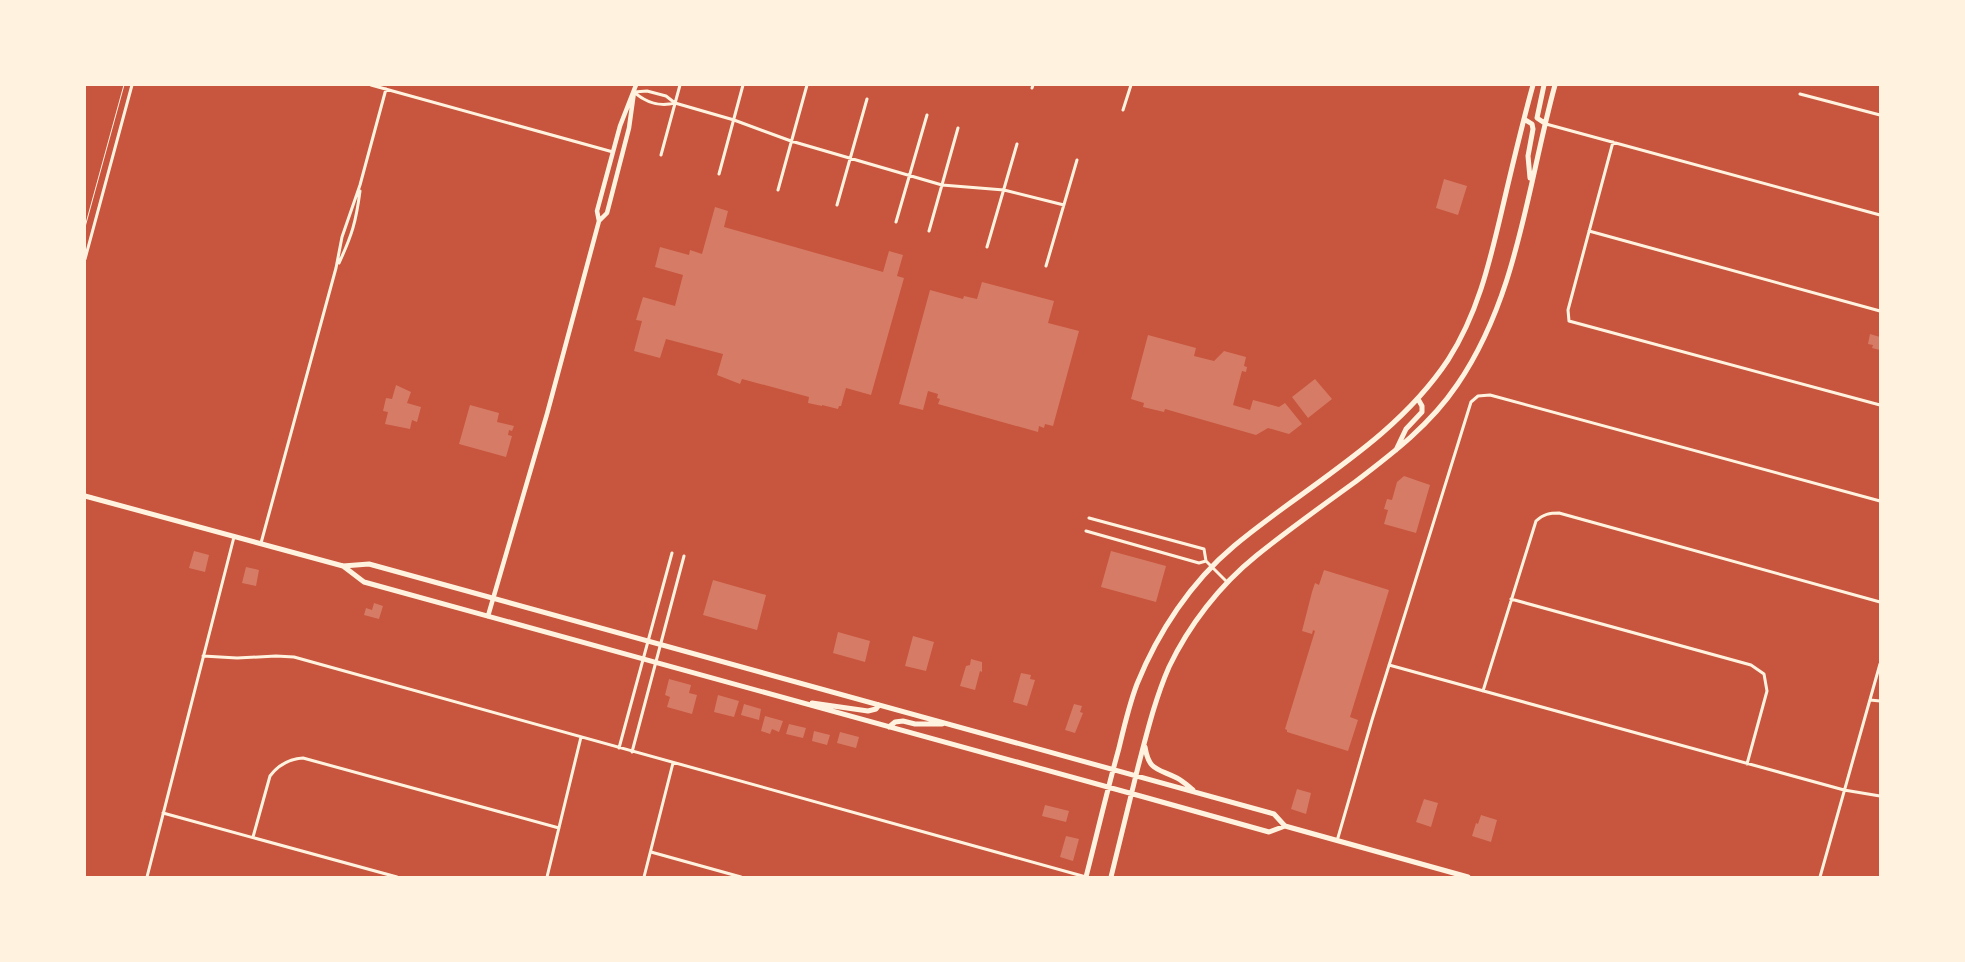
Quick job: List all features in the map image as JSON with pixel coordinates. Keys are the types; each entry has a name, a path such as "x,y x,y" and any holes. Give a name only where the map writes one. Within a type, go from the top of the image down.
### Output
{"main road":[{"path":"1086,877 1108,787 1136,686 1149,657 1177,610 1211,567 1238,542 1375,440 1398,420 1418,399 1451,355 1476,307 1489,266 1533,85"},
{"path":"1544,85 1537,118 1546,124"},
{"path":"1111,877 1144,744 1162,685 1176,655 1206,608 1227,582 1260,553 1395,452 1436,413 1456,387 1478,352 1503,295 1555,85"},
{"path":"1524,119 1532,124 1533,128 1528,156 1531,184"},
{"path":"1395,452 1406,429 1422,412 1422,406 1418,399"},
{"path":"85,496 343,566 369,564 1113,768 1274,814 1285,826 1468,877"},
{"path":"343,566 364,582 1269,832 1285,826"},
{"path":"795,701 868,710 876,709 879,705"},
{"path":"889,727 895,722 903,721 915,724 950,724"},
{"path":"1144,744 1148,761 1153,767 1178,778 1196,792"}],"street":[{"path":"85,259 132,85"},
{"path":"371,85 613,152 624,146"},
{"path":"599,222 597,211 620,126 636,85"},
{"path":"661,155 680,85"},
{"path":"719,174 744,85"},
{"path":"778,190 807,85"},
{"path":"1123,110 1131,85"},
{"path":"261,544 336,268 342,237 360,185 386,89"},
{"path":"634,92 647,91 666,96 675,103 734,120 791,141 942,185 1004,190 1064,205"},
{"path":"634,92 644,101 663,106 675,103"},
{"path":"488,616 545,421 599,222 606,213 613,190 630,128 634,92"},
{"path":"1800,94 1880,115"},
{"path":"838,205 867,99"},
{"path":"896,222 927,115"},
{"path":"1546,124 1880,215"},
{"path":"929,231 958,128"},
{"path":"1613,142 1568,310 1569,321 1880,405"},
{"path":"987,247 1017,144"},
{"path":"1046,266 1077,160"},
{"path":"336,268 352,233 360,185"},
{"path":"602,195 613,190"},
{"path":"1589,231 1880,311"},
{"path":"1337,841 1389,665 1471,402 1478,396 1490,395 1880,500"},
{"path":"1483,691 1536,521 1541,516 1560,513 1880,602"},
{"path":"1089,518 1204,549 1206,561 1227,582"},
{"path":"1086,531 1199,563 1206,561"},
{"path":"147,877 234,537"},
{"path":"619,748 672,553"},
{"path":"632,752 684,556"},
{"path":"1511,599 1751,665 1764,674 1767,691 1747,764"},
{"path":"203,656 237,658 294,657 1086,877"},
{"path":"1820,877 1880,664"},
{"path":"1389,665 1844,790 1880,796"},
{"path":"1870,700 1880,701"},
{"path":"546,877 581,737"},
{"path":"253,837 270,776 275,769 286,762 304,758 559,828"},
{"path":"644,877 673,763"},
{"path":"163,813 397,877"},
{"path":"651,852 741,877"}],"path":[{"path":"85,227 124,85"}],"building":[{"path":"1444,179 1467,186 1458,215 1436,208"},
{"path":"715,207 728,211 724,227 883,272 889,251 903,255 897,276 904,278 871,395 846,388 841,406 838,409 808,403 809,397 742,379 740,384 717,375 723,354 666,339 660,358 634,351 642,321 636,320 643,297 675,306 683,275 655,267 660,247 689,255 690,250 702,254"},
{"path":"982,282 1054,301 1048,323 1079,331 1053,426 1045,424 1044,428 1039,426 1038,432 938,404 940,399 937,398 938,394 928,391 923,410 899,404 930,290 963,299 964,296 977,299"},
{"path":"1870,334 1880,337 1880,350 1872,348 1873,345 1868,344"},
{"path":"1148,335 1196,348 1194,356 1214,361 1224,351 1246,357 1244,366 1247,367 1246,372 1242,371 1233,405 1250,410 1253,400 1279,407 1285,403 1302,424 1289,434 1268,428 1256,435 1165,409 1164,412 1143,407 1144,403 1131,399"},
{"path":"1315,379 1332,399 1308,418 1292,397"},
{"path":"396,385 411,392 407,403 421,407 417,422 412,420 410,429 385,424 388,412 383,411 386,398 392,399"},
{"path":"470,405 499,413 497,422 514,426 512,431 509,430 508,435 512,436 506,457 459,444"},
{"path":"1404,476 1430,485 1416,533 1384,524 1388,510 1384,509 1387,499 1392,500 1397,482"},
{"path":"194,551 209,555 205,572 189,568"},
{"path":"1111,551 1166,566 1156,602 1101,587"},
{"path":"246,567 259,570 256,586 242,583"},
{"path":"1324,570 1389,590 1350,717 1358,720 1348,751 1287,732 1285,729 1315,631 1313,630 1312,634 1302,631 1315,583 1319,585"},
{"path":"713,580 766,595 757,630 703,615"},
{"path":"374,603 383,606 379,619 364,615 366,608 372,610"},
{"path":"838,632 870,641 865,662 833,653"},
{"path":"913,636 934,642 926,671 905,666"},
{"path":"971,659 982,662 982,672 980,671 975,690 960,686 966,666 970,665"},
{"path":"1021,673 1031,675 1030,679 1035,680 1027,706 1013,702"},
{"path":"669,679 691,685 689,693 697,695 692,714 667,707 670,697 665,695"},
{"path":"718,695 739,701 734,717 714,712"},
{"path":"744,704 761,709 759,720 741,715"},
{"path":"1074,704 1082,706 1080,712 1083,713 1075,733 1065,730"},
{"path":"765,716 783,721 779,732 772,729 770,734 761,731"},
{"path":"789,724 806,728 803,738 786,734"},
{"path":"814,731 830,735 827,745 812,741"},
{"path":"840,732 859,737 856,748 837,743"},
{"path":"1297,789 1311,793 1306,814 1291,809"},
{"path":"1424,799 1438,803 1431,827 1416,822"},
{"path":"1045,805 1069,811 1066,822 1042,816"},
{"path":"1481,815 1497,820 1491,842 1472,836"},
{"path":"1066,836 1079,839 1073,861 1060,857"}]}
